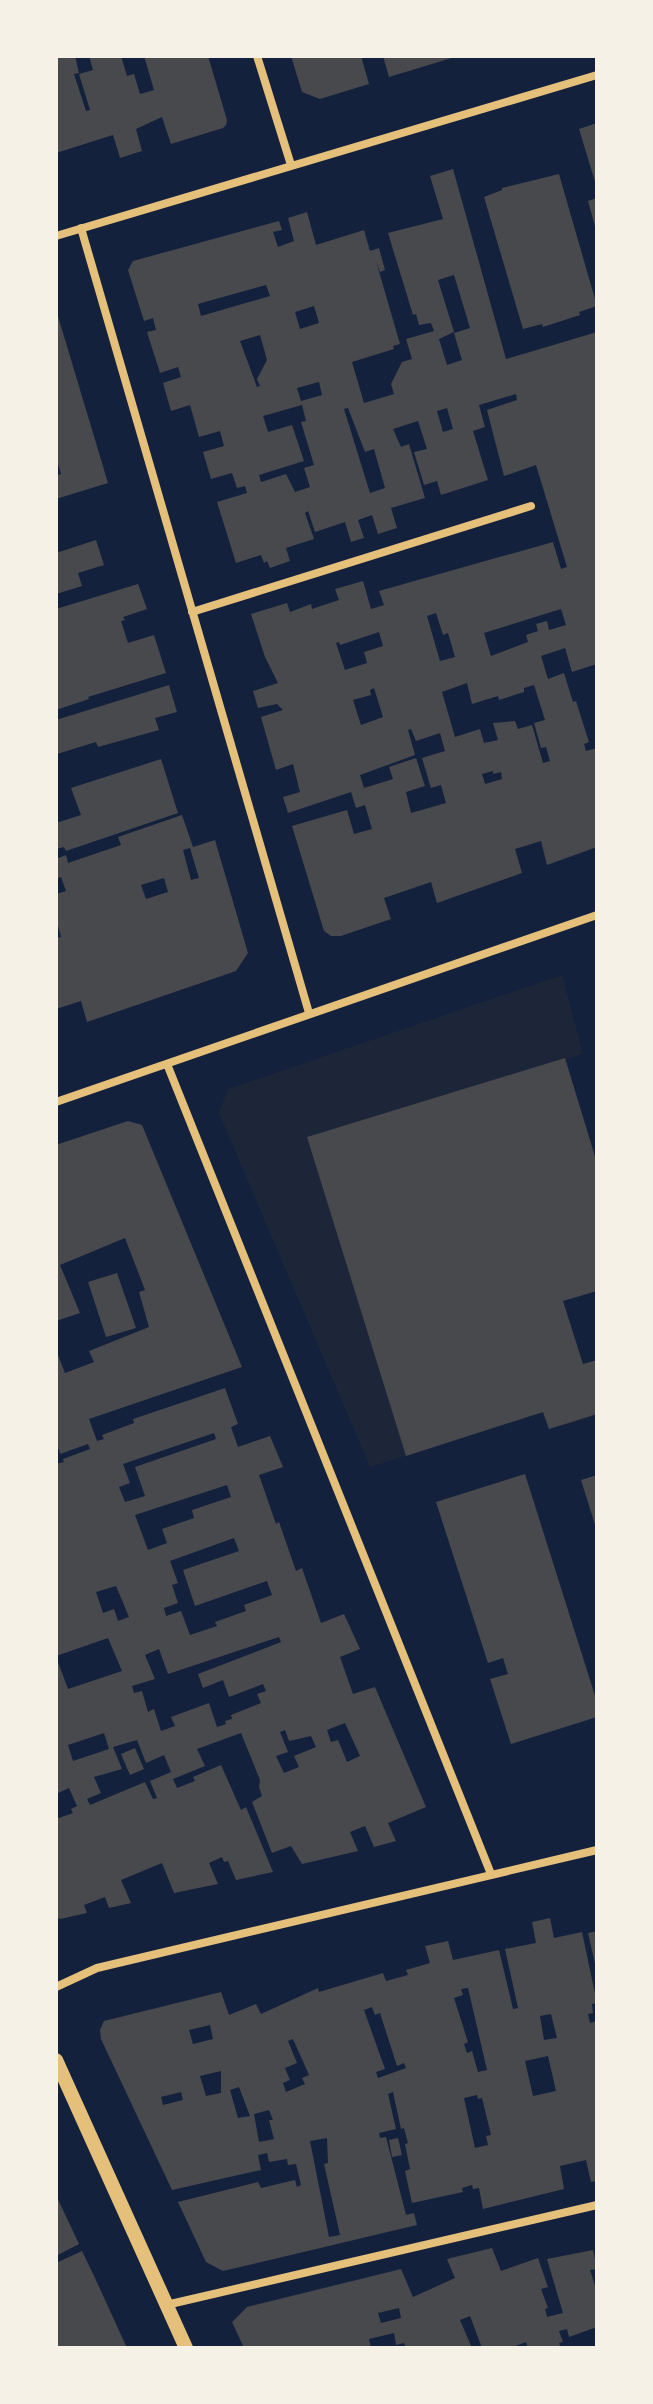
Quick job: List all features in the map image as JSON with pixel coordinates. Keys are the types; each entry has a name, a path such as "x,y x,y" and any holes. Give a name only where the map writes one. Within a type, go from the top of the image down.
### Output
{"street":[{"path":"257,56 291,165"},
{"path":"56,236 597,75"},
{"path":"81,228 309,1013"},
{"path":"192,612 531,506"},
{"path":"56,1102 597,915"},
{"path":"167,1064 491,1874"},
{"path":"56,1987 97,1968 597,1850"},
{"path":"56,2060 186,2348"},
{"path":"166,2305 597,2205"}],"shaded area":[{"path":"562,975 583,1054 307,1137 558,1392 597,1408 597,1416 549,1429 542,1413 370,1467 219,1113 228,1089"}],"building":[{"path":"56,56 75,56 79,73 74,74 86,111 90,110 79,74 93,70 89,56 121,56 127,76 134,74 140,94 154,90 144,56 208,56 226,125 171,144 162,117 136,129 142,151 120,158 113,135 56,153"},
{"path":"291,56 361,56 369,84 320,99 302,92"},
{"path":"383,56 455,56 455,57 389,77"},
{"path":"597,123 597,185 596,185 579,129"},
{"path":"453,169 506,359 597,332 597,664 572,672 565,648 541,656 548,679 564,673 589,742 584,744 586,751 597,748 597,847 547,865 541,841 515,849 522,873 437,903 431,882 384,898 391,919 341,936 331,936 324,931 292,826 347,810 354,834 372,829 365,805 356,808 351,792 288,813 283,797 300,792 293,764 276,770 261,717 283,710 277,704 258,708 253,691 278,683 265,657 251,614 287,603 290,612 311,604 312,609 339,600 335,589 363,581 371,609 384,605 379,591 553,542 561,569 567,567 536,465 504,476 487,410 517,400 516,394 479,405 485,427 473,431 488,480 441,495 437,481 424,485 414,452 427,449 418,421 393,429 401,447 409,444 425,498 391,508 397,528 378,534 372,515 358,520 364,538 351,542 345,522 315,532 308,511 305,513 314,539 286,548 290,561 270,568 261,555 236,563 217,502 247,493 245,486 237,488 232,473 211,479 203,452 224,446 220,431 199,437 190,405 171,411 163,383 181,377 178,367 160,373 147,332 156,330 153,318 144,321 128,270 133,261 279,221 282,230 273,232 278,247 294,241 288,218 307,212 316,245 364,230 370,251 379,248 385,270 380,272 376,261 400,344 393,346 394,349 352,362 364,403 394,394 391,384 402,362 412,359 406,339 434,331 431,323 419,325 416,314 413,315 388,233 443,219 430,176","holes":["454,275 470,328 454,333 462,360 447,365 439,339 454,332 438,280","266,285 270,296 201,316 198,304","314,306 319,323 300,329 295,312","260,335 267,360 257,379 260,386 257,387 240,341","319,382 322,395 301,401 297,388","302,405 306,421 301,422 314,465 304,468 310,487 295,492 286,474 261,482 259,475 304,461 292,425 268,432 263,416","348,408 365,452 374,449 385,488 370,493 344,409","447,408 453,429 443,432 437,411","561,609 566,625 549,630 547,621 536,624 538,631 526,635 528,642 491,656 484,633","436,613 443,635 448,633 455,657 440,661 427,616","379,632 383,646 364,652 367,663 345,670 336,643 340,645","467,683 472,704 498,696 499,700 524,692 524,688 534,685 545,720 534,723 541,748 546,747 550,761 543,763 532,725 518,729 515,721 493,723 498,740 484,743 480,729 455,737 442,692","374,688 383,717 361,725 353,700 371,695 370,690","411,729 416,741 440,733 445,751 422,758 431,788 441,785 446,803 411,813 406,792 425,786 416,758 389,767 393,779 364,788 360,775 415,755 408,730","501,772 502,779 485,784 482,774"]},
{"path":"559,174 597,306 543,327 542,324 523,329 484,197 502,188"},
{"path":"597,198 597,230 596,230 588,201"},
{"path":"57,313 108,483 56,499 56,476 61,474 56,456"},
{"path":"96,540 104,565 78,573 82,586 56,594 56,553"},
{"path":"138,584 147,609 123,617 125,620 121,621 128,643 154,635 166,673 56,710 56,609"},
{"path":"169,685 177,712 155,718 159,730 98,747 96,742 57,754 56,720"},
{"path":"161,759 178,813 66,851 64,847 56,849 56,823 81,815 71,788"},
{"path":"182,815 193,847 215,840 248,953 236,971 87,1022 81,1001 56,1009 56,938 61,937 56,918 56,894 66,891 61,877 56,879 56,859 66,855 68,863 121,845 118,837","holes":["190,848 199,878 191,880 183,850","164,878 168,892 146,899 141,885"]},
{"path":"565,1058 597,1163 597,1291 563,1301 583,1364 597,1360 597,1414 549,1429 543,1412 406,1456 307,1137"},
{"path":"128,1121 142,1125 242,1367 89,1419 97,1441 104,1439 102,1435 134,1423 133,1419 225,1388 238,1424 231,1427 238,1447 270,1436 283,1467 259,1475 276,1524 279,1522 296,1571 302,1568 321,1623 344,1614 360,1649 340,1657 353,1694 375,1687 426,1807 388,1823 396,1841 374,1847 365,1826 350,1832 358,1851 302,1864 291,1846 272,1853 252,1802 262,1796 260,1780 241,1733 197,1749 205,1766 173,1779 177,1788 221,1765 241,1810 246,1807 273,1872 236,1880 228,1861 224,1862 222,1857 209,1863 218,1884 174,1893 162,1863 121,1880 131,1903 109,1908 105,1897 84,1905 87,1913 60,1919 56,1917 56,1819 73,1813 71,1809 77,1806 69,1788 56,1794 56,1657 68,1689 122,1671 108,1638 56,1656 56,1464 90,1449 88,1444 60,1454 59,1449 56,1450 56,1350 65,1373 94,1362 89,1351 149,1327 139,1292 145,1290 125,1238 60,1265 80,1313 56,1321 56,1145","holes":["214,1433 216,1439 135,1467 145,1496 125,1502 119,1487 130,1483 123,1464","227,1485 231,1497 192,1510 194,1518 162,1529 167,1543 148,1550 135,1515","234,1538 239,1551 183,1570 195,1606 267,1581 272,1595 244,1605 246,1611 215,1622 217,1626 190,1635 181,1611 166,1616 164,1608 178,1603 172,1585 178,1583 170,1561","116,1586 129,1617 118,1621 114,1609 103,1613 96,1592","279,1637 281,1642 198,1674 203,1688 223,1680 229,1697 263,1684 266,1691 257,1694 261,1703 231,1715 232,1719 217,1727 209,1703 171,1717 175,1726 161,1731 154,1709 148,1712 142,1691 134,1693 132,1686 155,1679 145,1655 159,1649 168,1674","345,1723 360,1756 347,1762 338,1740 331,1742 327,1730","285,1730 289,1741 311,1736 316,1747 294,1756 299,1767 284,1773 276,1756 288,1752 280,1732","104,1733 109,1749 73,1761 68,1745","137,1740 146,1763 164,1755 171,1772 150,1781 157,1798 153,1799 145,1782 90,1805 87,1799 101,1793 94,1777 122,1769 113,1747"]},
{"path":"117,1273 136,1328 106,1337 88,1282"},
{"path":"525,1474 597,1702 597,1717 511,1744 490,1679 508,1674 503,1658 488,1663 436,1502"},
{"path":"597,1475 597,1528 596,1528 581,1480"},
{"path":"135,1748 144,1769 130,1775 121,1754"},
{"path":"550,1918 554,1938 582,1932 597,2003 592,2004 593,2013 588,2014 590,2023 597,2021 597,2181 591,2182 586,2160 560,2166 564,2189 483,2209 479,2188 473,2189 472,2185 462,2188 463,2192 412,2203 405,2171 410,2169 405,2144 408,2143 404,2128 401,2129 393,2092 388,2094 396,2129 379,2133 380,2138 386,2137 406,2215 414,2213 417,2225 223,2271 206,2262 178,2202 258,2182 261,2188 295,2180 297,2187 301,2185 296,2164 288,2165 287,2159 269,2162 267,2153 258,2155 261,2170 172,2190 101,2039 100,2030 104,2021 221,1992 229,2015 256,2004 261,2014 318,1988 319,1992 383,1973 386,1981 408,1975 406,1970 430,1963 425,1946 448,1941 453,1960 499,1950 513,2009 518,2008 505,1949 536,1943 532,1922","holes":["468,1988 487,2070 478,2072 472,2051 467,2053 464,2044 468,2042 454,1998 463,1995 461,1989","372,2007 375,2015 380,2013 397,2066 404,2063 406,2068 378,2078 376,2072 385,2069 364,2010","551,2014 557,2038 544,2040 540,2016","210,2025 213,2039 193,2044 189,2030","293,2039 309,2075 302,2078 305,2084 286,2092 283,2083 290,2080 285,2068 297,2063 288,2041","548,2056 556,2091 533,2096 525,2061","221,2071 221,2093 206,2096 200,2076","239,2087 250,2116 238,2118 230,2090","181,2092 183,2100 163,2105 161,2097","477,2095 478,2099 482,2098 491,2135 486,2136 488,2145 475,2148 464,2098","269,2110 274,2139 259,2142 254,2114","327,2138 328,2163 324,2164 340,2235 329,2237 310,2141"]},
{"path":"597,1931 597,1968 596,1968 588,1933"},
{"path":"398,2138 402,2155 392,2157 389,2140"},
{"path":"56,2195 79,2244 56,2256"},
{"path":"492,2248 501,2271 538,2258 548,2287 541,2289 548,2308 545,2309 547,2317 563,2313 547,2259 593,2250 597,2269 590,2270 597,2292 597,2327 569,2337 567,2329 559,2331 563,2342 559,2343 561,2348 528,2348 526,2342 510,2348 482,2348 470,2316 460,2320 472,2348 406,2348 404,2343 396,2345 394,2333 369,2339 371,2348 244,2348 232,2322 247,2307 401,2269 413,2297 455,2278 447,2259","holes":["399,2308 401,2318 381,2323 378,2313"]},
{"path":"82,2251 127,2348 56,2348 56,2263"}]}
